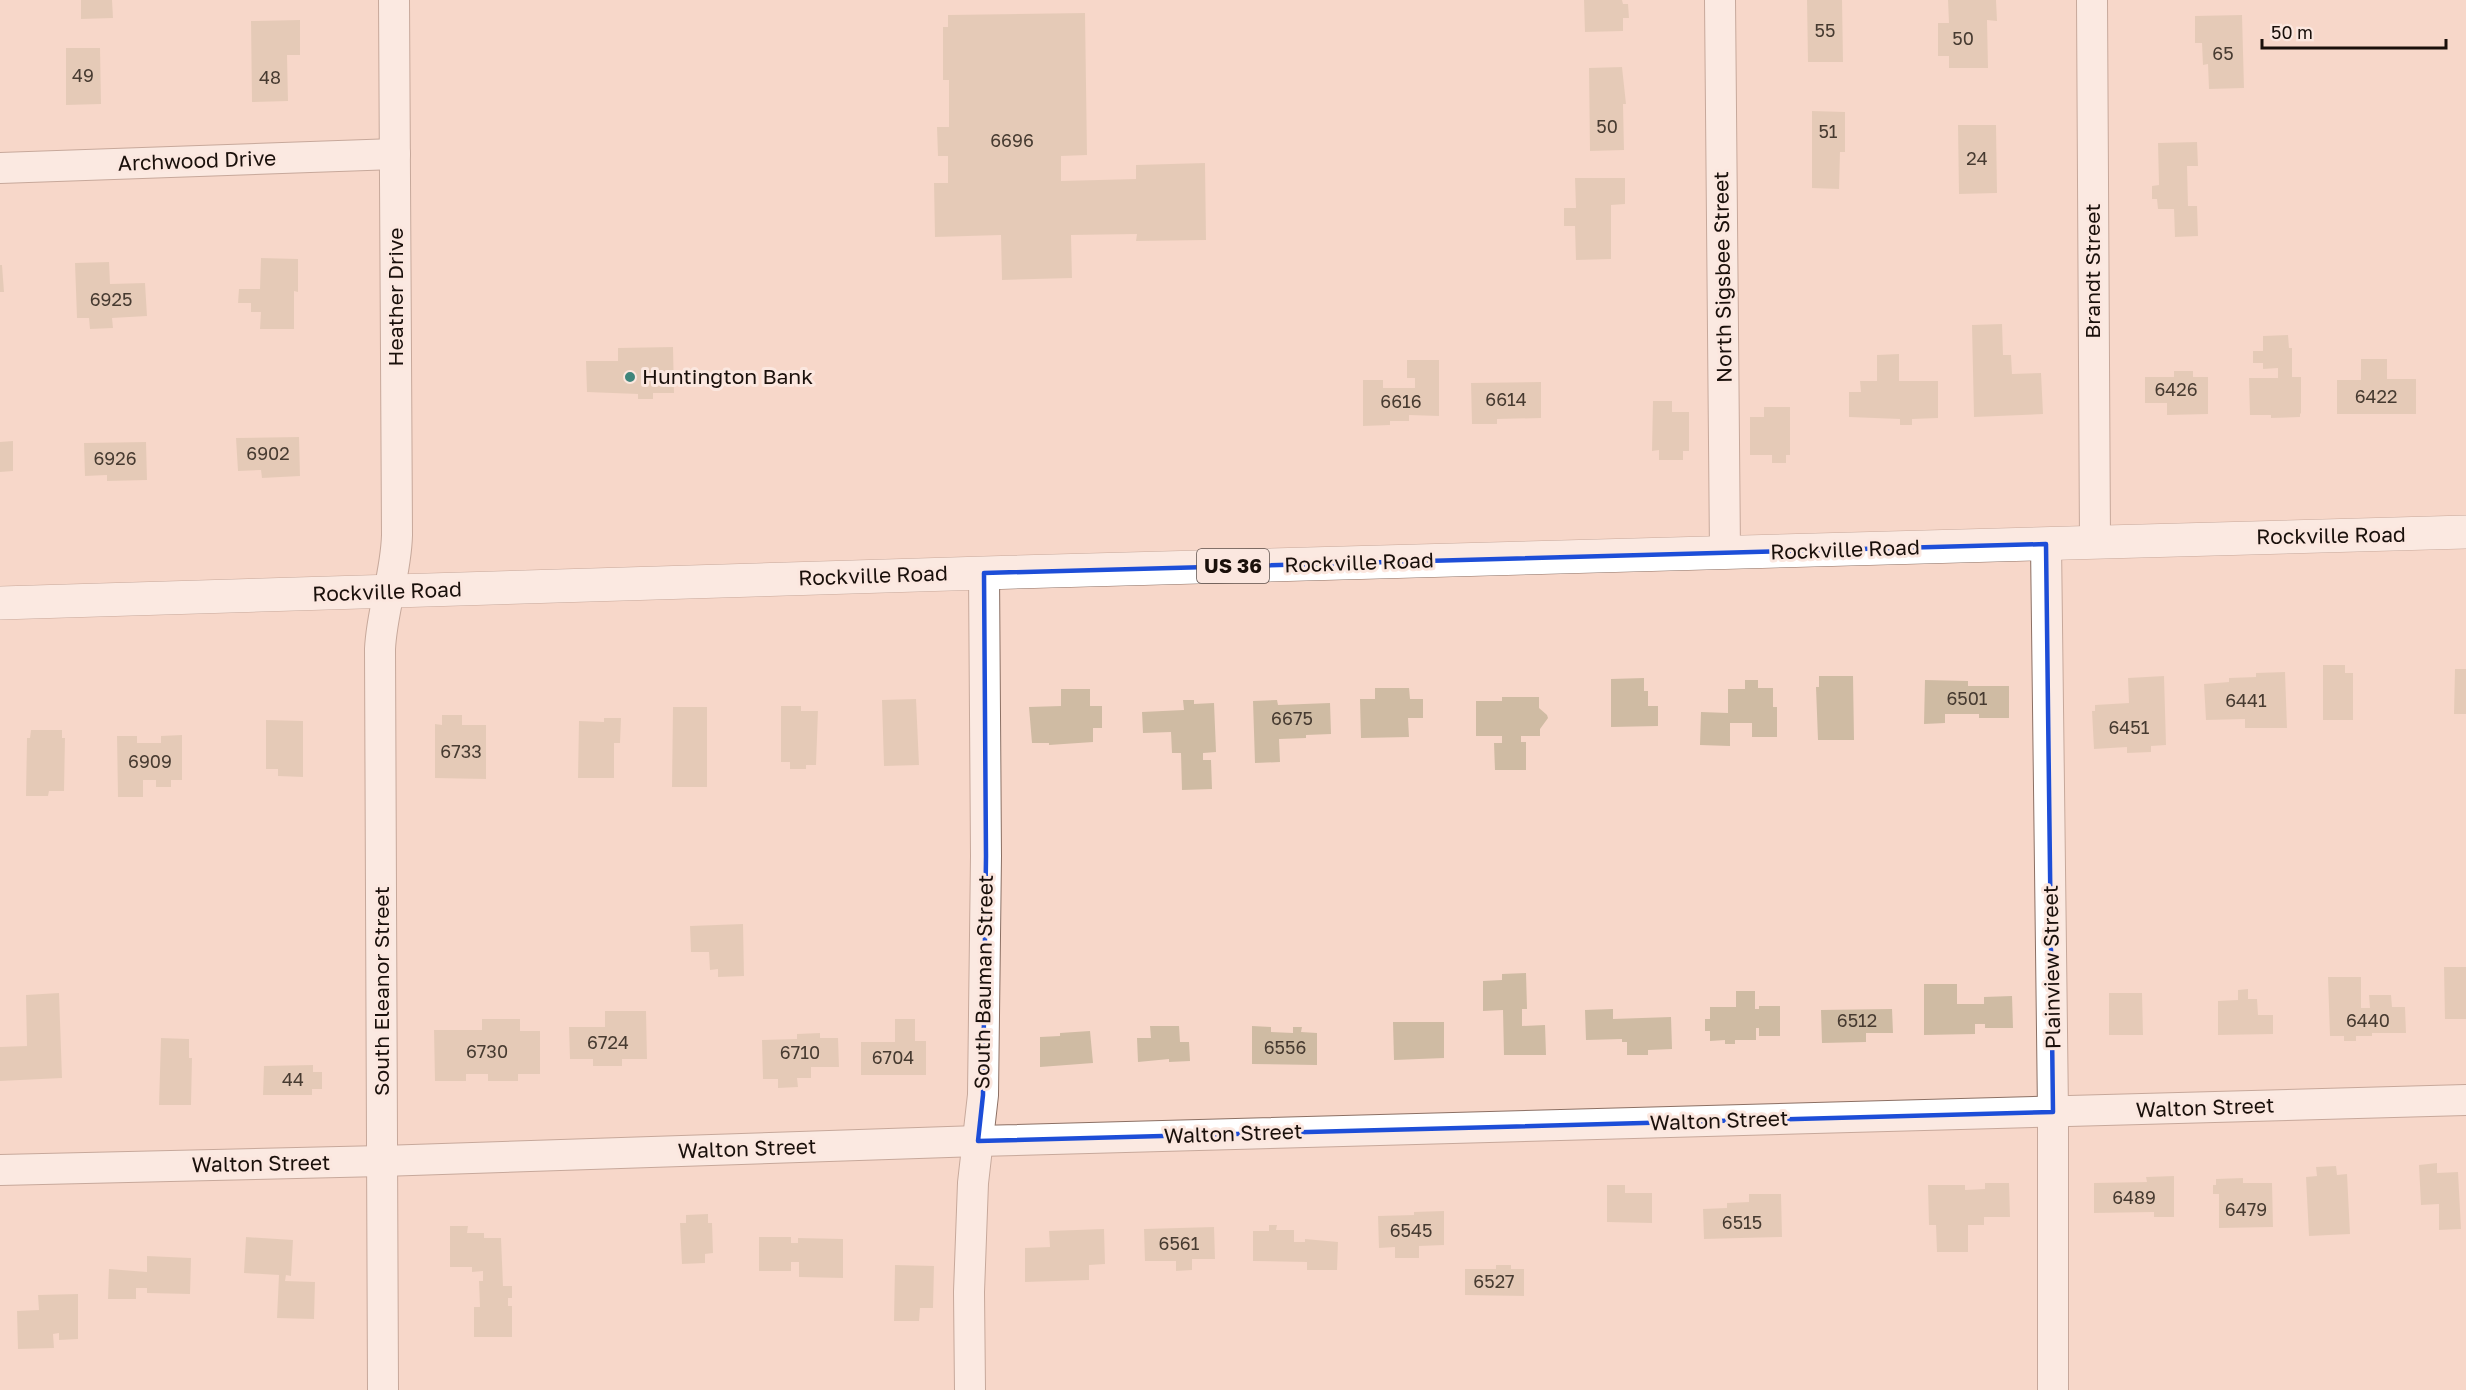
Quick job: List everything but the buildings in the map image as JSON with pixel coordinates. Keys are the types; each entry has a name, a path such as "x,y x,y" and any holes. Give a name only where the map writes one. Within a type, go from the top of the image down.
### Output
{"main road":[{"name":"Rockville Road","path":"0,603 2466,532"}],"street":[{"name":"Heather Drive","path":"387,592 395,563 397,535 394,0"},
{"name":"North Sigsbee Street","path":"1720,0 1725,553"},
{"name":"Brandt Street","path":"2092,0 2095,542"},
{"name":"Archwood Drive","path":"0,168 395,154"},
{"name":"Plainview Street","path":"2046,544 2053,1112 2053,1390"},
{"name":"South Bauman Street","path":"970,1390 969,1292 973,1183 983,1095 986,856 984,573"},
{"name":"South Eleanor Street","path":"383,1390 380,649 387,592"},
{"name":"Walton Street","path":"0,1170 382,1161 978,1141 2466,1100"}],"highlighted area":[{"path":"2046,544 2053,1112 978,1141 983,1095 986,856 984,573"}],"place":[{"name":"Huntington Bank","path":"630,377"}]}
